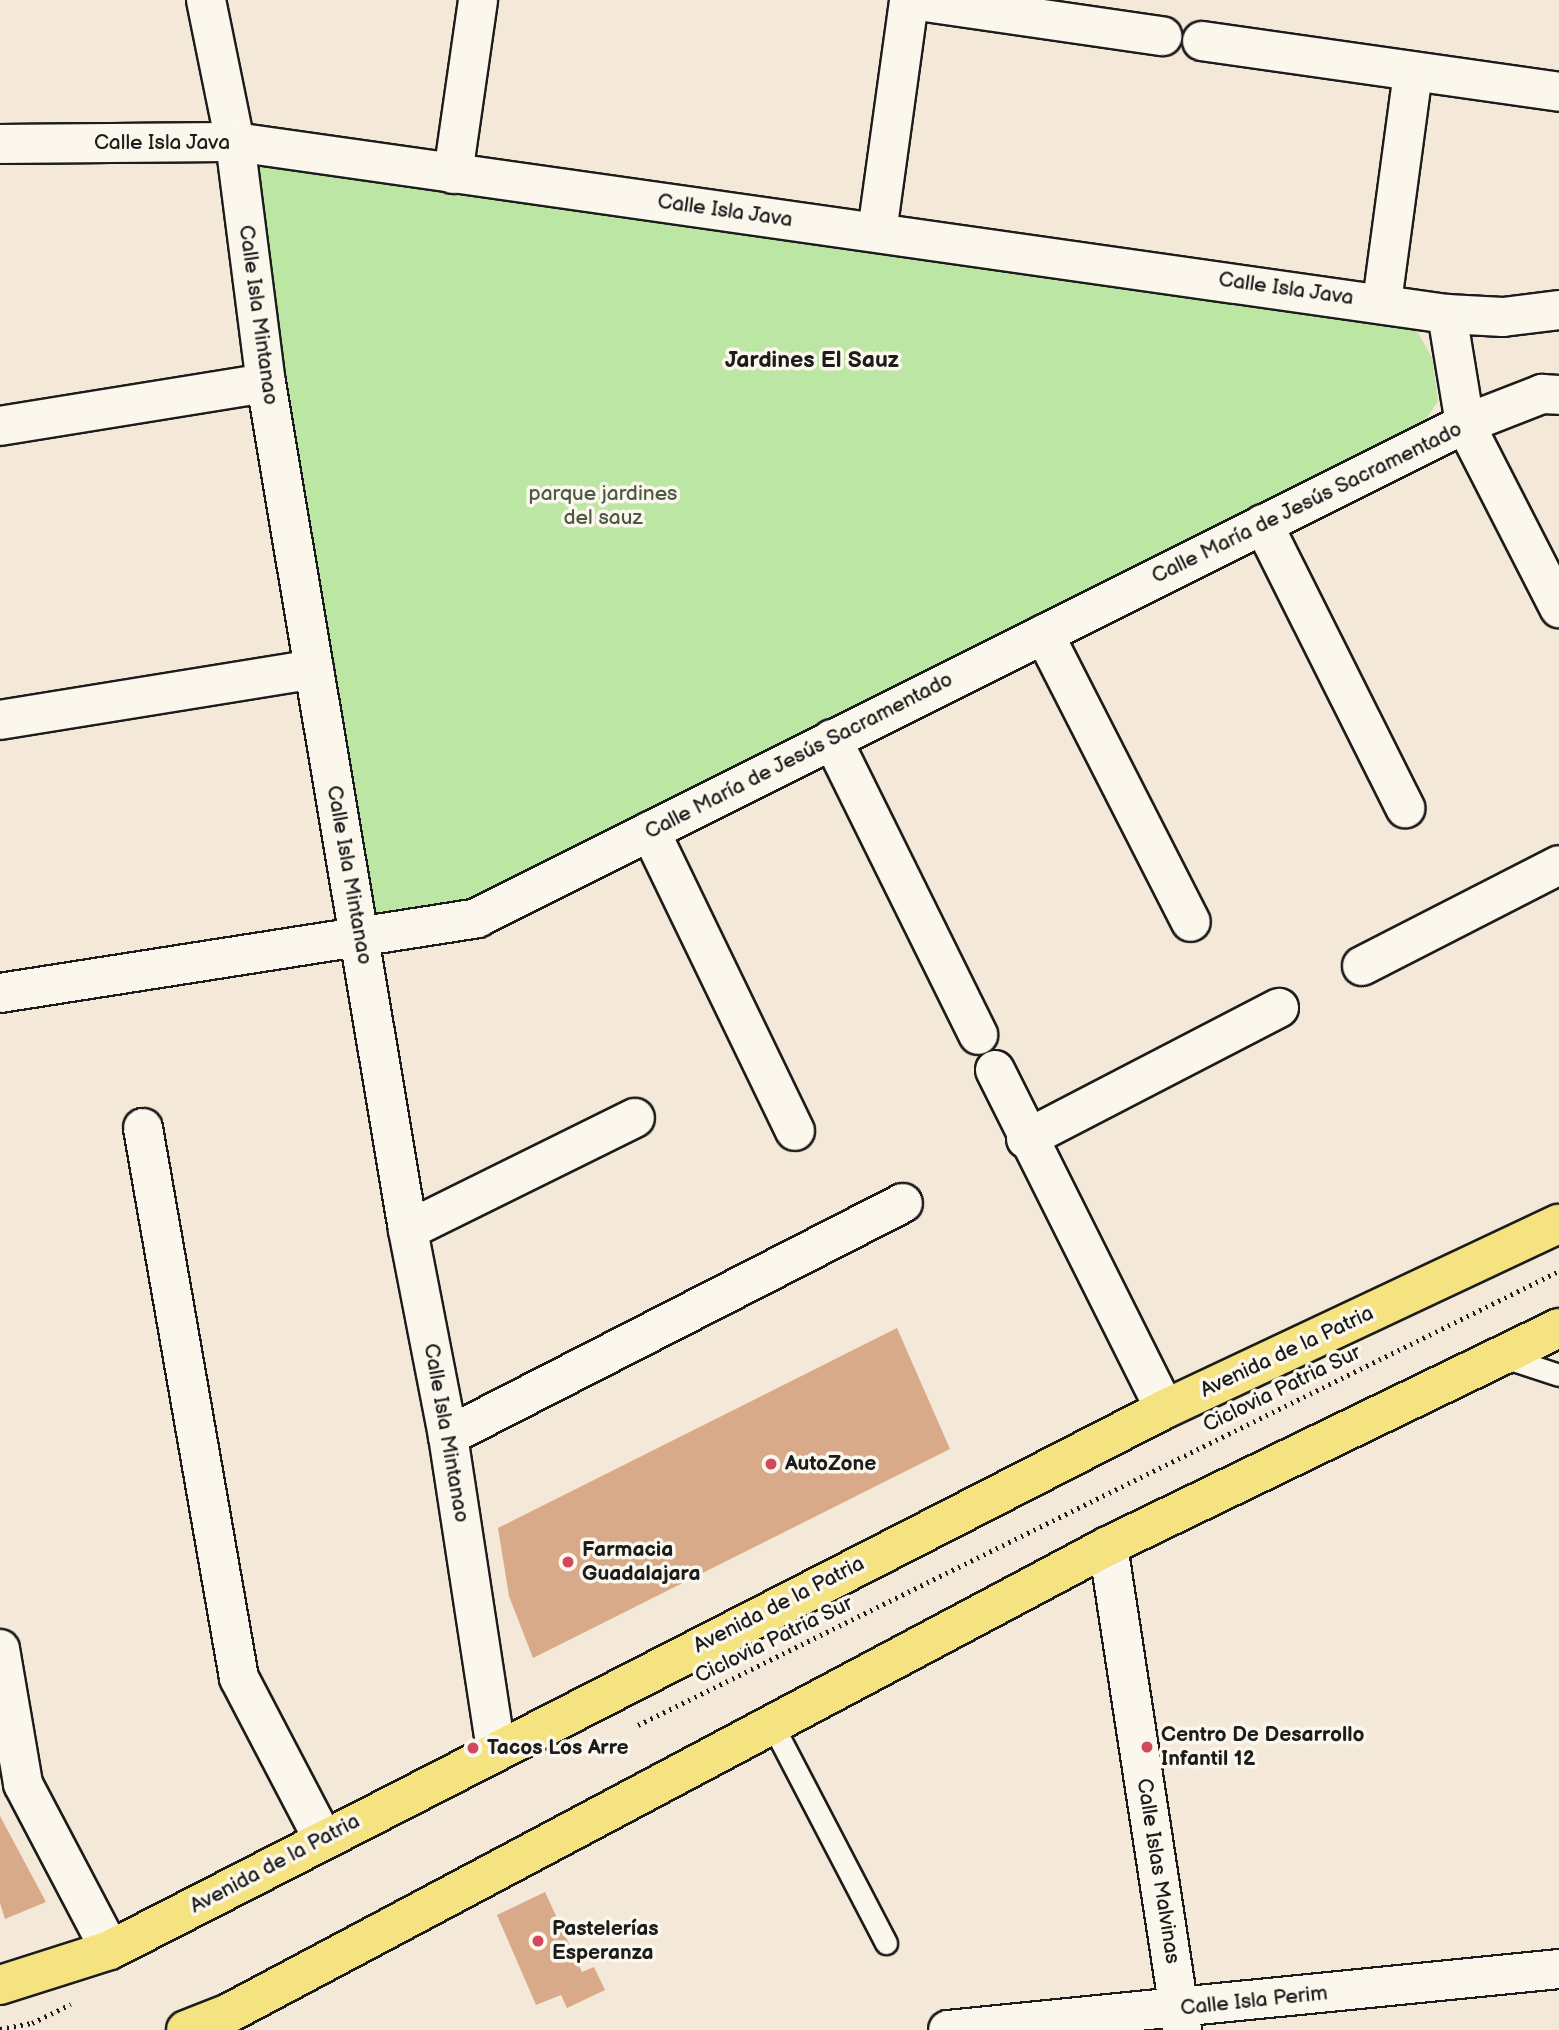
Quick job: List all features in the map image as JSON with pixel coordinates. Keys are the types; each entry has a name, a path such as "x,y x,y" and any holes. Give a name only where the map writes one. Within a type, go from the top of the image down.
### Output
{"main road":[{"name":"Avenida de la Patria","path":"0,1985 110,1950 495,1749 1165,1409 1559,1224"},
{"path":"186,2030 229,2013 1108,1546 1559,1328"}],"street":[{"name":"Calle Isla Mintanao","path":"206,0 235,142 266,383 408,1230 448,1436 495,1749"},
{"path":"453,174 478,0"},
{"path":"877,232 910,0 1162,36"},
{"path":"1202,41 1559,92"},
{"path":"1382,302 1413,72"},
{"name":"Calle Isla Java","path":"0,144 235,142 1382,302 1447,314 1503,317 1559,310"},
{"path":"1447,314 1465,424 1559,608"},
{"path":"0,426 266,383"},
{"name":"Calle María de Jesús Sacramentado","path":"0,993 477,918 1465,424 1542,394 1559,395"},
{"path":"1263,524 1405,808"},
{"path":"1044,634 1191,922"},
{"path":"0,720 314,669"},
{"path":"832,739 978,1035"},
{"path":"650,831 795,1131"},
{"path":"1362,966 1559,865"},
{"path":"1026,1139 1279,1009"},
{"path":"995,1070 1026,1139 1165,1409"},
{"path":"408,1230 635,1118"},
{"path":"142,1128 239,1678 323,1839"},
{"path":"448,1436 903,1203"},
{"name":"Calle Islas Malvinas","path":"1108,1546 1181,2020"},
{"path":"0,1649 23,1784 110,1950"},
{"name":"Calle Isla Perim","path":"948,2030 1181,2020 1559,1969"}],"lane":[{"path":"1501,1356 1559,1375"},
{"path":"772,1724 886,1943"}],"path":[{"name":"Ciclovia Patria Sur","path":"625,1731 1559,1270"},
{"path":"0,2029 32,2023 81,1999"}],"green space":[{"name":"parque jardines del sauz","path":"246,163 1413,324 1432,358 1438,401 1425,421 472,903 374,920"}],"building":[{"name":"AutoZone","path":"897,1328 950,1449 533,1658 509,1596 498,1528"},
{"path":"0,1816 46,1902 5,1919 0,1903"},
{"name":"Pastelerías Esperanza","path":"545,1892 582,1972 594,1967 605,1990 567,2008 561,1995 536,2005 497,1915"}],"place":[{"name":"AutoZone","path":"771,1464"},
{"name":"Farmacia Guadalajara","path":"568,1562"},
{"name":"Centro De Desarrollo Infantil 12","path":"1147,1747"},
{"name":"Tacos Los Arre","path":"473,1748"},
{"name":"Pastelerías Esperanza","path":"538,1941"}],"district":[{"name":"Jardines El Sauz","path":"812,360"}]}
